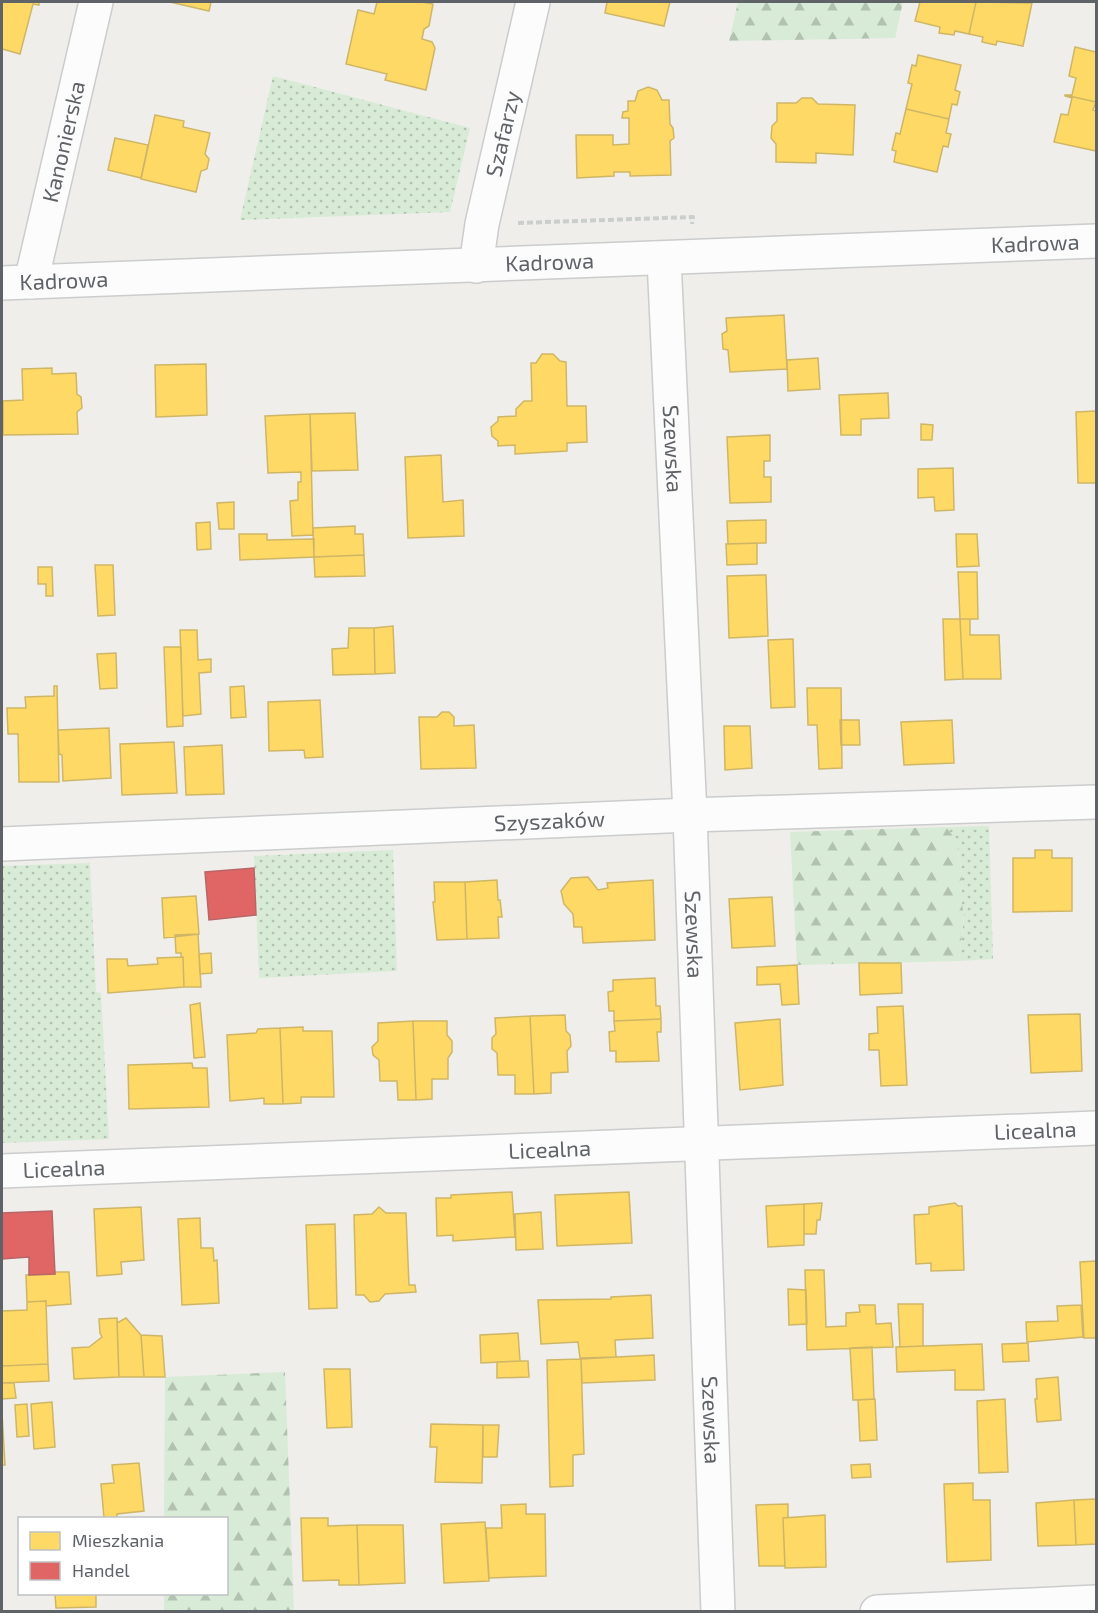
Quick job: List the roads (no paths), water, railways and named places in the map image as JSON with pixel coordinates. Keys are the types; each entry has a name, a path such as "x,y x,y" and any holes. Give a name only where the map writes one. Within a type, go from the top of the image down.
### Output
{"street":[{"name":"Kanonierska","path":"16,282 96,2"},
{"name":"Szafarzy","path":"476,266 482,224 533,2"},
{"name":"Kadrowa","path":"16,282 1096,241"},
{"name":"Szewska","path":"664,259 690,814 718,1611"},
{"name":"Szyszaków","path":"2,844 690,814 1096,802"},
{"name":"Licealna","path":"2,1171 1096,1128"},
{"path":"877,1611 1096,1602"}]}
